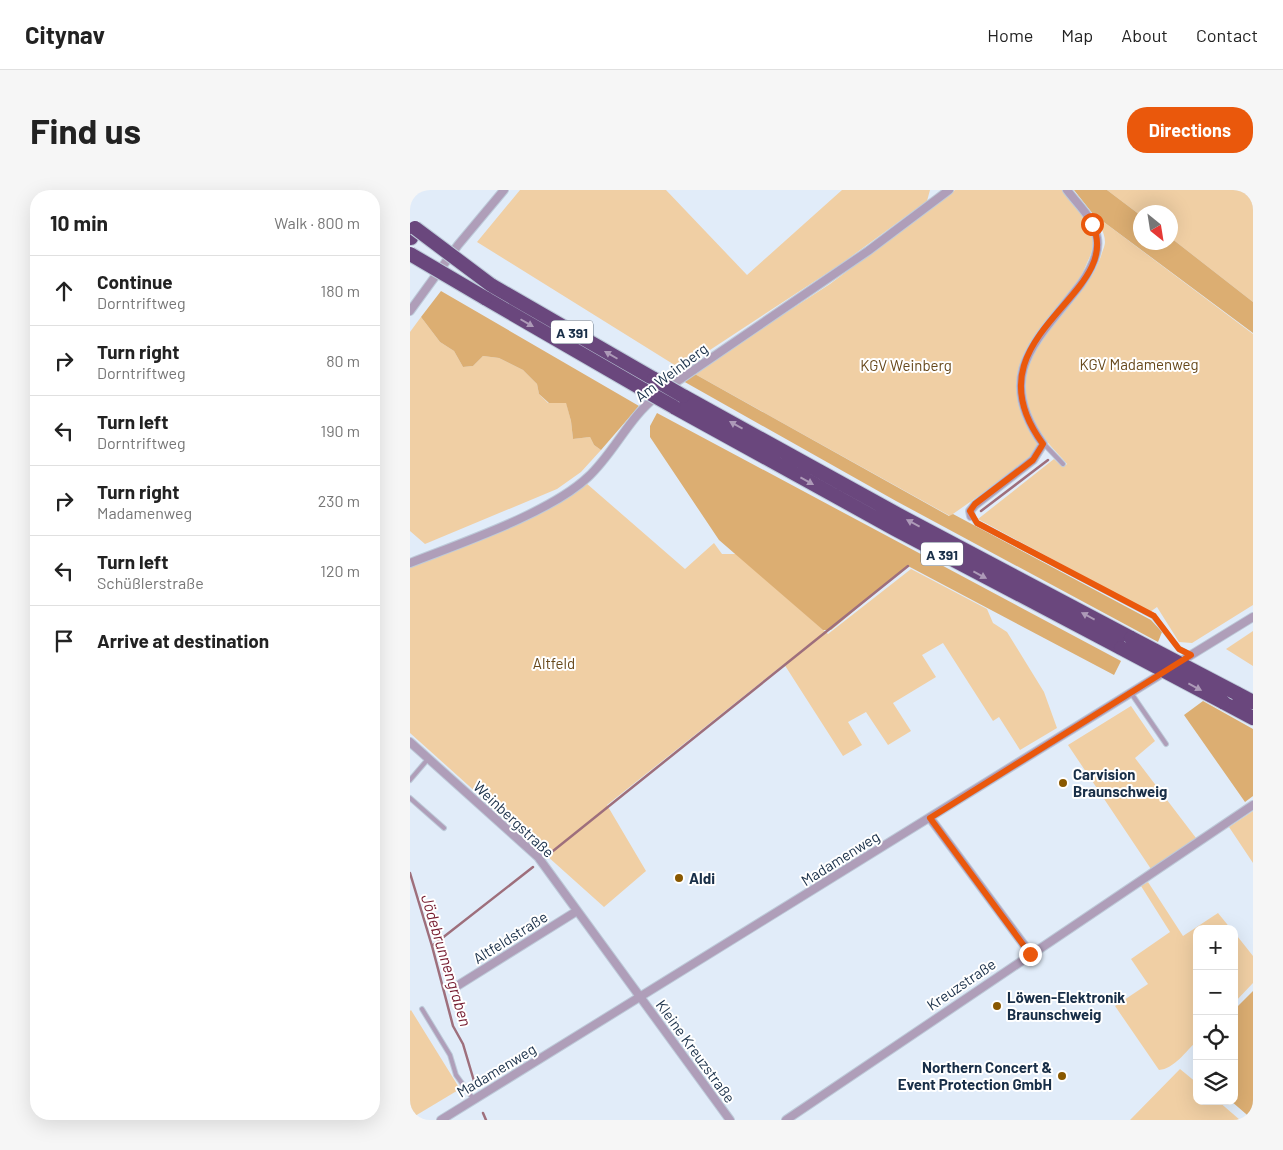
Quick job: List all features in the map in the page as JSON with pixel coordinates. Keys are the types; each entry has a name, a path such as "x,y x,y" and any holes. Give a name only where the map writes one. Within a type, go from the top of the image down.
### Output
{"highway":[{"name":"A 391","path":"412,232 491,285 683,396 922,528 1253,702"},
{"name":"A 391","path":"410,254 644,390 895,529 1253,718"},
{"path":"410,265 485,298"}],"street":[{"path":"410,312 458,245 504,190"},
{"name":"Am Weinberg","path":"410,563 519,518 564,497 587,479 605,460 652,400 868,251 949,190"},
{"path":"971,516 970,511 975,504 1033,460 1043,444 1028,420 1022,403 1021,388 1024,365 1039,334 1087,276 1098,246 1092,224 1066,190"},
{"name":"Madamenweg","path":"441,1120 641,998 1253,617"},
{"name":"Weinbergstraße","path":"410,742 538,857 641,998"},
{"name":"Kreuzstraße","path":"786,1120 1253,805"},
{"path":"930,818 1030,954"},
{"name":"Altfeldstraße","path":"457,986 577,911"},
{"name":"Kleine Kreuzstraße","path":"641,998 730,1120"}],"lane":[{"path":"1043,444 1063,464"},
{"path":"971,516 977,523 1154,616 1179,649 1191,655"},
{"path":"1131,693 1166,744"},
{"path":"410,780 428,759"},
{"path":"410,798 444,828"},
{"path":"422,1009 450,1056 456,1075 474,1100"}],"green space":[{"path":"520,190 666,190 747,275 842,190 930,190 927,201 841,264 681,369 477,242"},
{"name":"KGV Weinberg","path":"955,190 1062,190 1088,223 1093,237 1093,247 1079,279 1036,334 1020,364 1017,391 1022,415 1040,444 1026,463 950,516 693,373 830,284"},
{"path":"1107,190 1253,190 1253,302 1178,243 1178,205 1133,205 1133,210"},
{"name":"KGV Madamenweg","path":"1093,214 1133,244 1133,250 1141,250 1253,334 1253,605 1192,643 1179,642 1157,607 1150,612 978,519 1054,459 1063,467 1067,464 1033,423 1023,392 1025,370 1034,350 1047,331 1092,276 1105,245 1105,238"},
{"path":"421,317 440,342 454,351 463,367 473,366 483,356 499,358 523,370 537,384 539,394 548,403 566,402 573,439 590,437 594,445 601,450 581,472 557,489 425,544 410,531 410,332"},
{"name":"Altfeld","path":"586,483 685,569 714,543 722,554 736,554 828,634 911,569 987,609 993,623 1007,632 1044,692 1057,728 1020,750 999,717 993,721 943,643 922,655 936,677 893,703 911,731 888,745 866,712 848,722 862,745 843,756 784,664 607,805 646,871 604,907 410,733 410,566 475,540"},
{"path":"1253,631 1253,666 1226,649"},
{"path":"1131,706 1155,741 1135,758 1196,838 1151,869 1068,745"},
{"path":"1253,811 1253,863 1229,827"},
{"path":"1148,882 1183,936 1193,929 1193,1045 1175,1063 1159,1070 1115,1006 1148,984 1131,959 1170,932 1141,886"},
{"path":"1218,913 1228,925 1200,925"},
{"path":"1238,937 1253,956 1253,983 1238,999"},
{"path":"410,1011 460,1089 410,1119"},
{"path":"1180,1069 1193,1080 1193,1105 1223,1105 1240,1120 1130,1120"}],"shaded area":[{"path":"1074,190 1107,190 1133,210 1133,244 1093,214"},
{"path":"1178,243 1253,302 1253,333 1141,250 1178,250"},
{"path":"441,291 639,406 601,450 594,445 590,437 573,439 566,403 549,403 539,394 537,384 523,370 499,358 483,356 473,366 463,367 454,351 440,342 421,317"},
{"path":"693,373 949,516 953,514 1151,620 1162,632 1158,642 896,501 683,381"},
{"path":"657,413 1121,661 1114,675 908,566 831,630 823,630 719,540 650,437 650,426"},
{"path":"1203,701 1253,729 1253,796 1245,802 1184,715"},
{"path":"1253,991 1253,1120 1236,1105 1238,1105 1238,1006"}],"waterway":[{"path":"981,511 1048,460"},
{"path":"548,855 908,566"},
{"path":"432,946 533,867"},
{"name":"Jödebrunnengraben","path":"410,873 453,1026 463,1044 474,1081"},
{"name":"Jödebrunnengraben","path":"483,1113 486,1120"}],"place":[{"name":"Carvision Braunschweig","path":"1063,783"},
{"name":"Aldi","path":"679,878"},
{"name":"Löwen-Elektronik Braunschweig","path":"997,1006"},
{"name":"Northern Concert & Event Protection GmbH","path":"1062,1076"}],"route":[{"path":"1030,954 930,818 1191,655 1179,649 1154,616 977,523 971,516 970,511 975,504 1033,460 1043,444 1024,412 1021,388 1024,365 1039,334 1087,276 1096,256 1098,242 1096,230 1092,224"}]}
